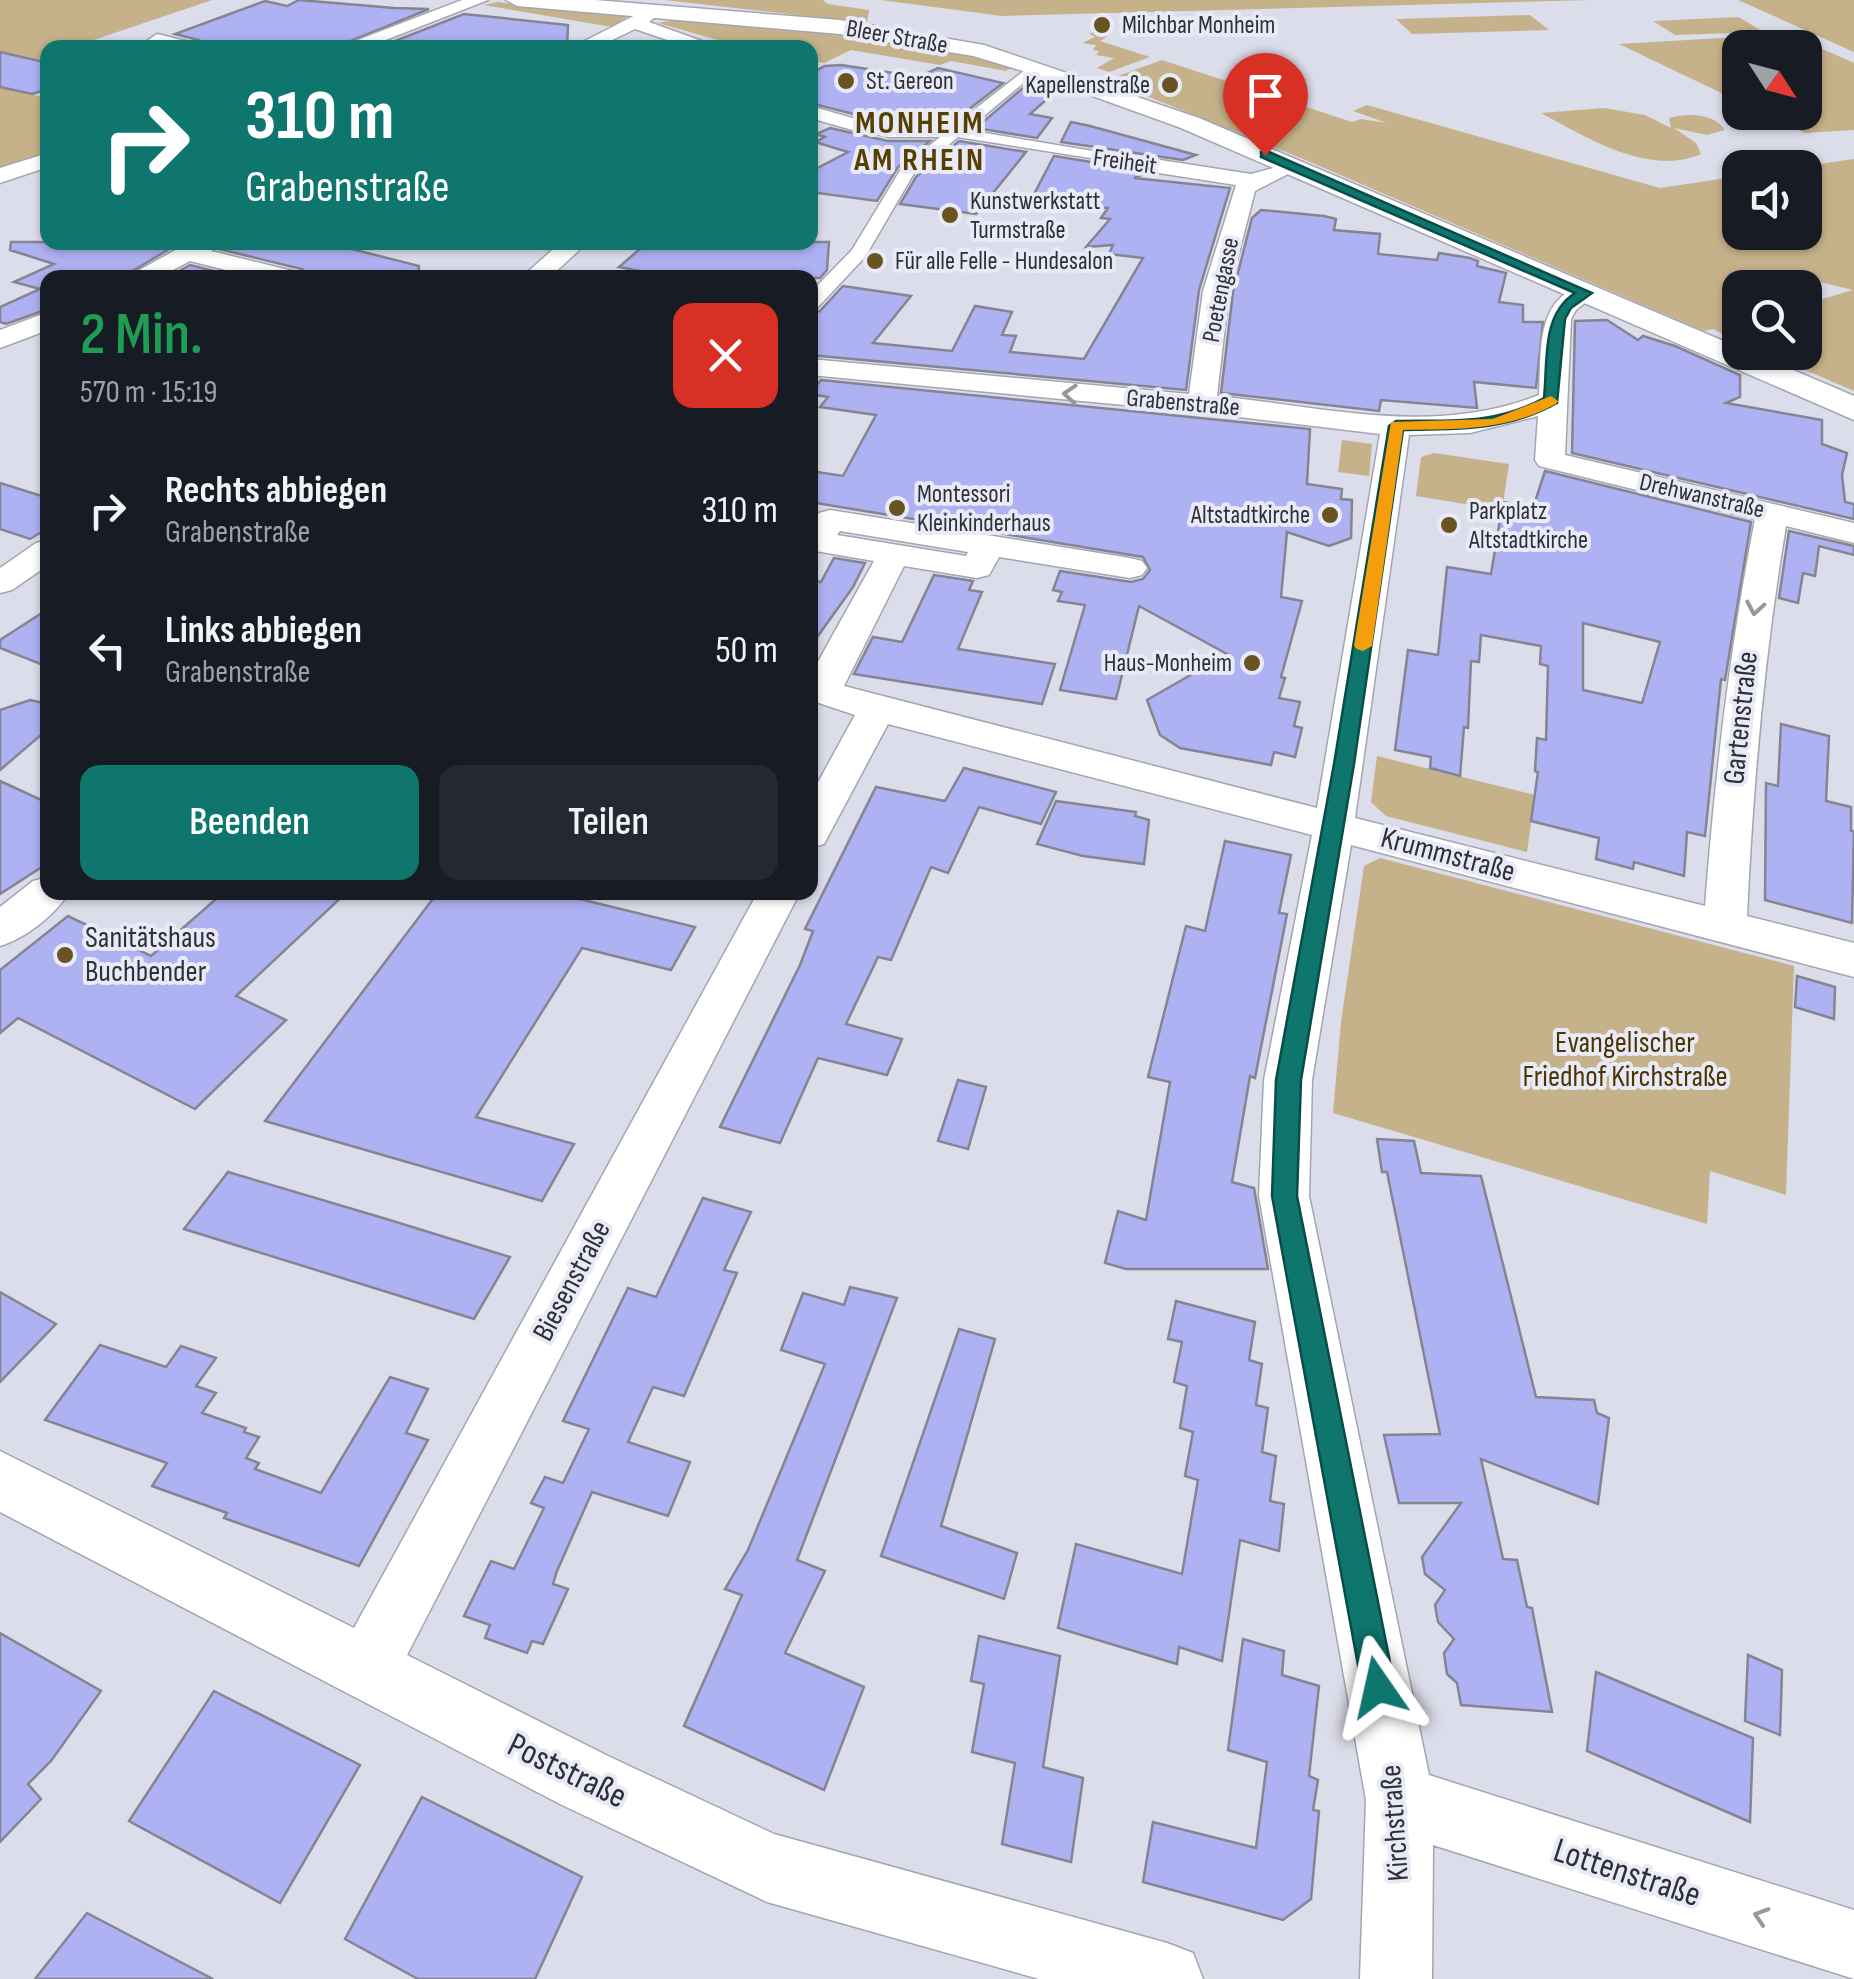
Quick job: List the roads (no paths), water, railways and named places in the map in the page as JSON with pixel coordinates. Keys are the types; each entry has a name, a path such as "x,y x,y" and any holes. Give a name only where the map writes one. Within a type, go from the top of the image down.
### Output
{"street":[{"path":"368,40 479,0"},
{"name":"Bleer Straße","path":"518,0 645,16 856,29 976,50 1034,67"},
{"path":"596,40 645,16 695,40"},
{"path":"818,296 859,252 906,172 1034,67 1127,98 1295,168 1854,410"},
{"path":"818,114 856,125"},
{"name":"Freiheit","path":"856,125 954,132 1251,181 1295,168"},
{"path":"0,176 40,162"},
{"name":"Poetengasse","path":"1202,403 1216,291 1244,190 1251,181"},
{"path":"153,270 194,250"},
{"path":"204,250 267,270"},
{"path":"543,270 566,250"},
{"path":"1552,400 1558,319 1566,305 1585,293"},
{"path":"0,340 40,329"},
{"name":"Grabenstraße","path":"818,367 1011,390 1202,403 1396,426 1493,424 1524,415 1552,400"},
{"name":"Drehwanstraße","path":"1552,400 1550,460 1854,533"},
{"name":"Kirchstraße","path":"1396,426 1334,826 1288,1080 1284,1196 1400,1800 1396,1979"},
{"name":"Gartenstraße","path":"1724,927 1735,762 1749,642 1772,512"},
{"path":"818,540 830,520 1130,568"},
{"path":"818,542 977,568 987,546"},
{"path":"818,688 894,554"},
{"path":"0,583 40,556"},
{"name":"Krummstraße","path":"818,690 1854,960"},
{"path":"818,819 876,708"},
{"path":"0,930 40,898"},
{"name":"Biesenstraße","path":"366,1669 775,900"},
{"name":"Poststraße","path":"0,1480 584,1780 767,1867 1167,1979"},
{"name":"Lottenstraße","path":"1400,1800 1854,1946"}],"place":[{"name":"Milchbar Monheim","path":"1102,25"},
{"name":"St. Gereon","path":"846,81"},
{"name":"Kapellenstraße","path":"1170,85"},
{"name":"Kunstwerkstatt Turmstraße","path":"950,215"},
{"name":"Für alle Felle - Hundesalon","path":"875,261"},
{"name":"Montessori Kleinkinderhaus","path":"897,508"},
{"name":"Altstadtkirche","path":"1330,515"},
{"name":"Parkplatz Altstadtkirche","path":"1449,525"},
{"name":"Haus-Monheim","path":"1252,663"},
{"name":"Sanitätshaus Buchbender","path":"65,955"}],"district":[{"name":"MONHEIM AM RHEIN","path":"920,142"}],"park label":[{"name":"Evangelischer Friedhof Kirchstraße","path":"1625,1060"}]}
